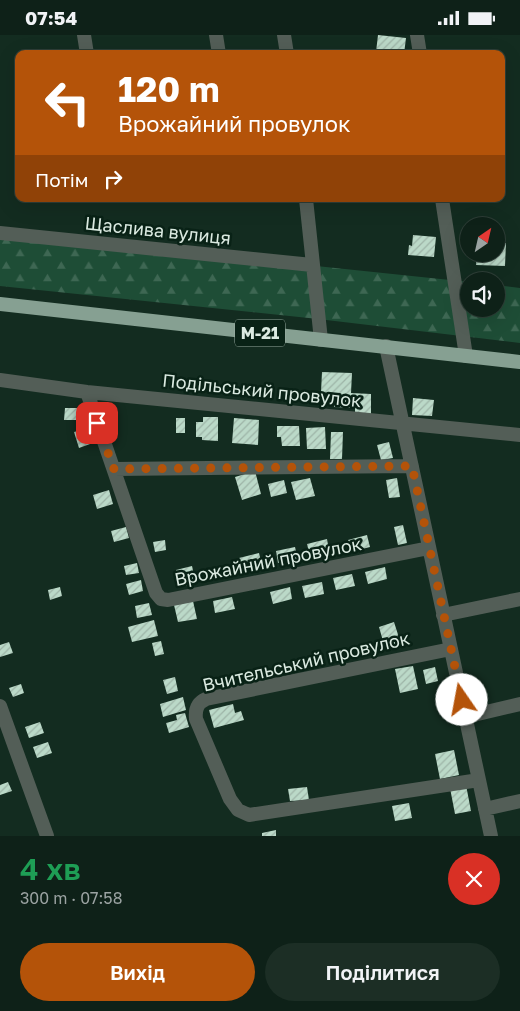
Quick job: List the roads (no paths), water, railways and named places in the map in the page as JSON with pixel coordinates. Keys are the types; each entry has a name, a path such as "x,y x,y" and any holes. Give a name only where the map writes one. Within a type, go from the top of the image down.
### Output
{"highway":[{"name":"М-21","path":"0,304 520,362"}],"street":[{"path":"84,35 86,50"},
{"path":"216,35 219,50"},
{"path":"284,35 286,50"},
{"path":"417,35 419,50"},
{"path":"306,202 321,340"},
{"path":"442,202 466,356"},
{"name":"Щаслива вулиця","path":"0,233 312,265"},
{"path":"386,346 491,836"},
{"name":"Подільський провулок","path":"0,380 86,391 520,435"},
{"name":"Врожайний провулок","path":"86,391 158,597 165,600 429,548"},
{"path":"114,469 412,466"},
{"path":"444,615 520,599"},
{"name":"Вчительський провулок","path":"451,649 206,699 196,708 196,719 230,799 238,810 249,815 478,780"},
{"path":"465,717 520,704"},
{"path":"0,706 47,836"},
{"path":"485,809 520,801"}]}
